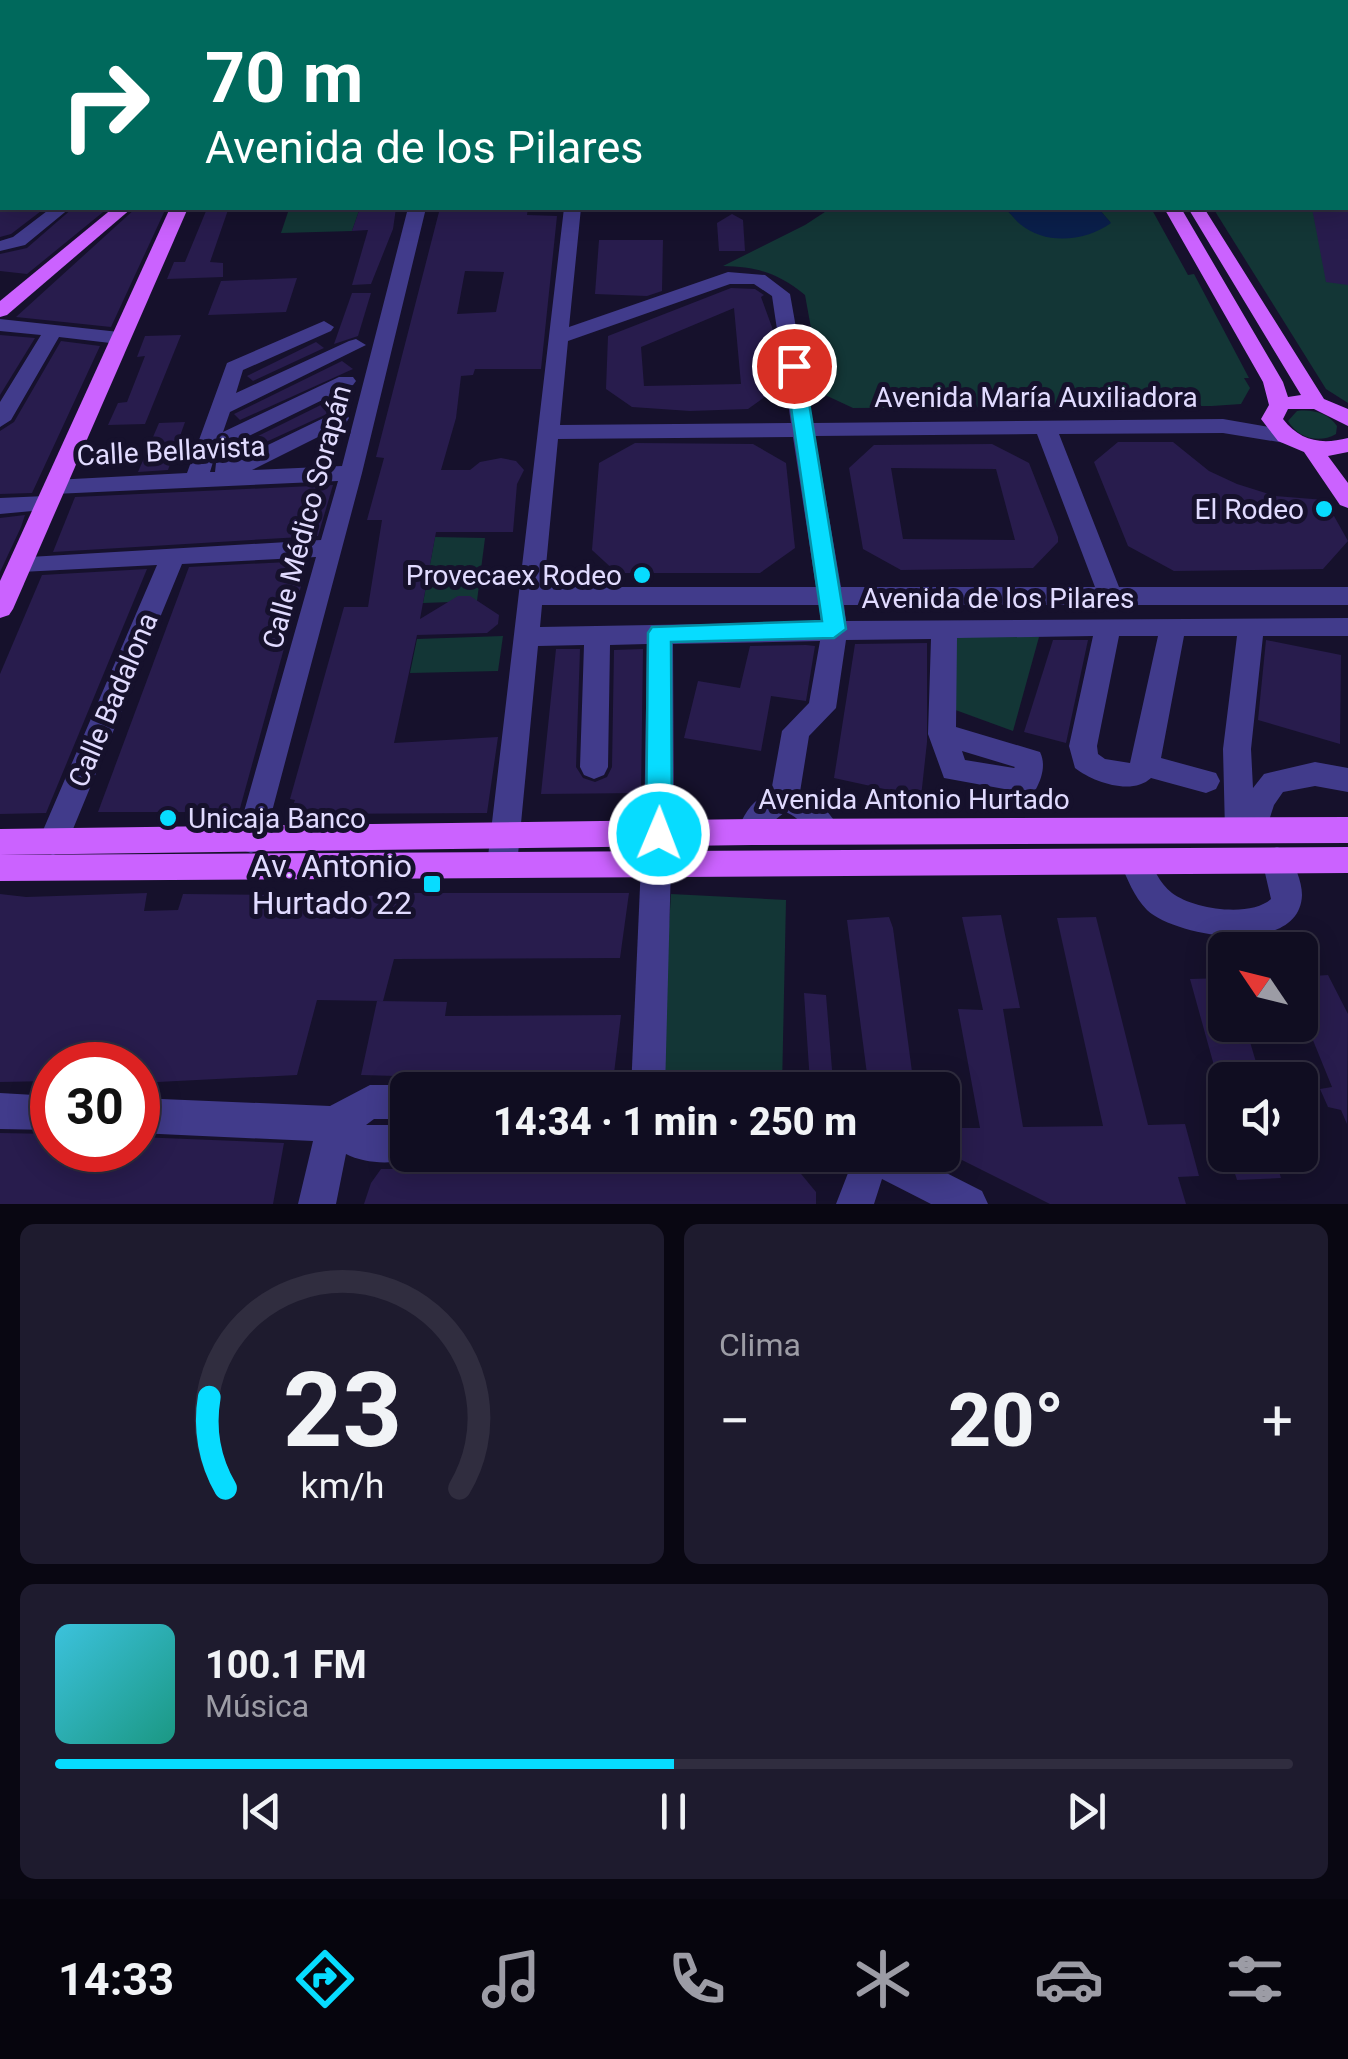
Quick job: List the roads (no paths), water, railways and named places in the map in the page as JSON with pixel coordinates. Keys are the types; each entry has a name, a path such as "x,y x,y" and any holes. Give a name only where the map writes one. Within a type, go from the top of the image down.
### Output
{"main road":[{"path":"0,311 121,210"},
{"path":"0,609 179,210"},
{"path":"1173,210 1273,382 1275,424 1285,436 1311,447 1346,450"},
{"path":"1197,210 1316,403"},
{"path":"1277,409 1316,403 1346,416"},
{"path":"1311,447 1348,500"},
{"name":"Avenida Antonio Hurtado","path":"658,849 752,832 1348,830"},
{"name":"Avenida Antonio Hurtado","path":"0,842 251,840 503,852"},
{"name":"Avenida Antonio Hurtado","path":"0,868 658,849 1135,862 1348,860"}],"street":[{"path":"0,246 19,241 58,210"},
{"name":"Calle Médico Sorapán","path":"251,840 416,210"},
{"path":"503,852 572,210"},
{"path":"560,337 728,278 749,276 767,282 781,294 834,629 822,708 796,732 784,799"},
{"path":"0,325 120,338"},
{"path":"201,466 234,368 324,327"},
{"path":"0,420 53,331"},
{"path":"220,408 356,345"},
{"path":"201,466 346,380"},
{"name":"Avenida María Auxiliadora","path":"1223,426 1277,409"},
{"path":"201,466 241,467 338,418"},
{"path":"1036,426 1101,595"},
{"name":"Avenida María Auxiliadora","path":"550,432 1223,426 1285,436"},
{"name":"Calle Bellavista","path":"0,506 201,466 350,473"},
{"path":"22,564 330,548"},
{"name":"Calle Badalona","path":"52,842 173,556"},
{"name":"Avenida de los Pilares","path":"533,596 1348,593"},
{"path":"1108,627 1083,746 1085,760 1098,770 1136,776 1145,766 1173,627"},
{"path":"1246,830 1237,749 1251,627"},
{"name":"Avenida de los Pilares","path":"529,637 834,629 1348,627"},
{"path":"942,734 944,628"},
{"path":"649,1072 658,849 660,633"},
{"path":"594,767 597,634"},
{"path":"1145,766 1206,781"},
{"path":"1246,830 1274,782 1315,774 1348,780"},
{"path":"752,832 756,817 769,805 784,799 807,807 828,832"},
{"path":"1135,862 1162,905 1183,916 1209,922 1275,916 1288,894 1277,860"},
{"path":"317,1204 334,1124 370,1102 390,1102"},
{"path":"0,1111 30,1112"},
{"path":"160,1117 334,1124 361,1143 390,1142"},
{"path":"854,1204 866,1172"},
{"path":"907,1172 970,1204"}],"water":[{"path":"1006,210 1100,210 1111,223 1090,234 1066,239 1042,236 1020,224"}],"place":[{"name":"El Rodeo","path":"1324,509"},
{"name":"Provecaex Rodeo","path":"642,575"},
{"name":"Unicaja Banco","path":"168,818"},
{"name":"Av. Antonio Hurtado 22","path":"432,884"}]}
